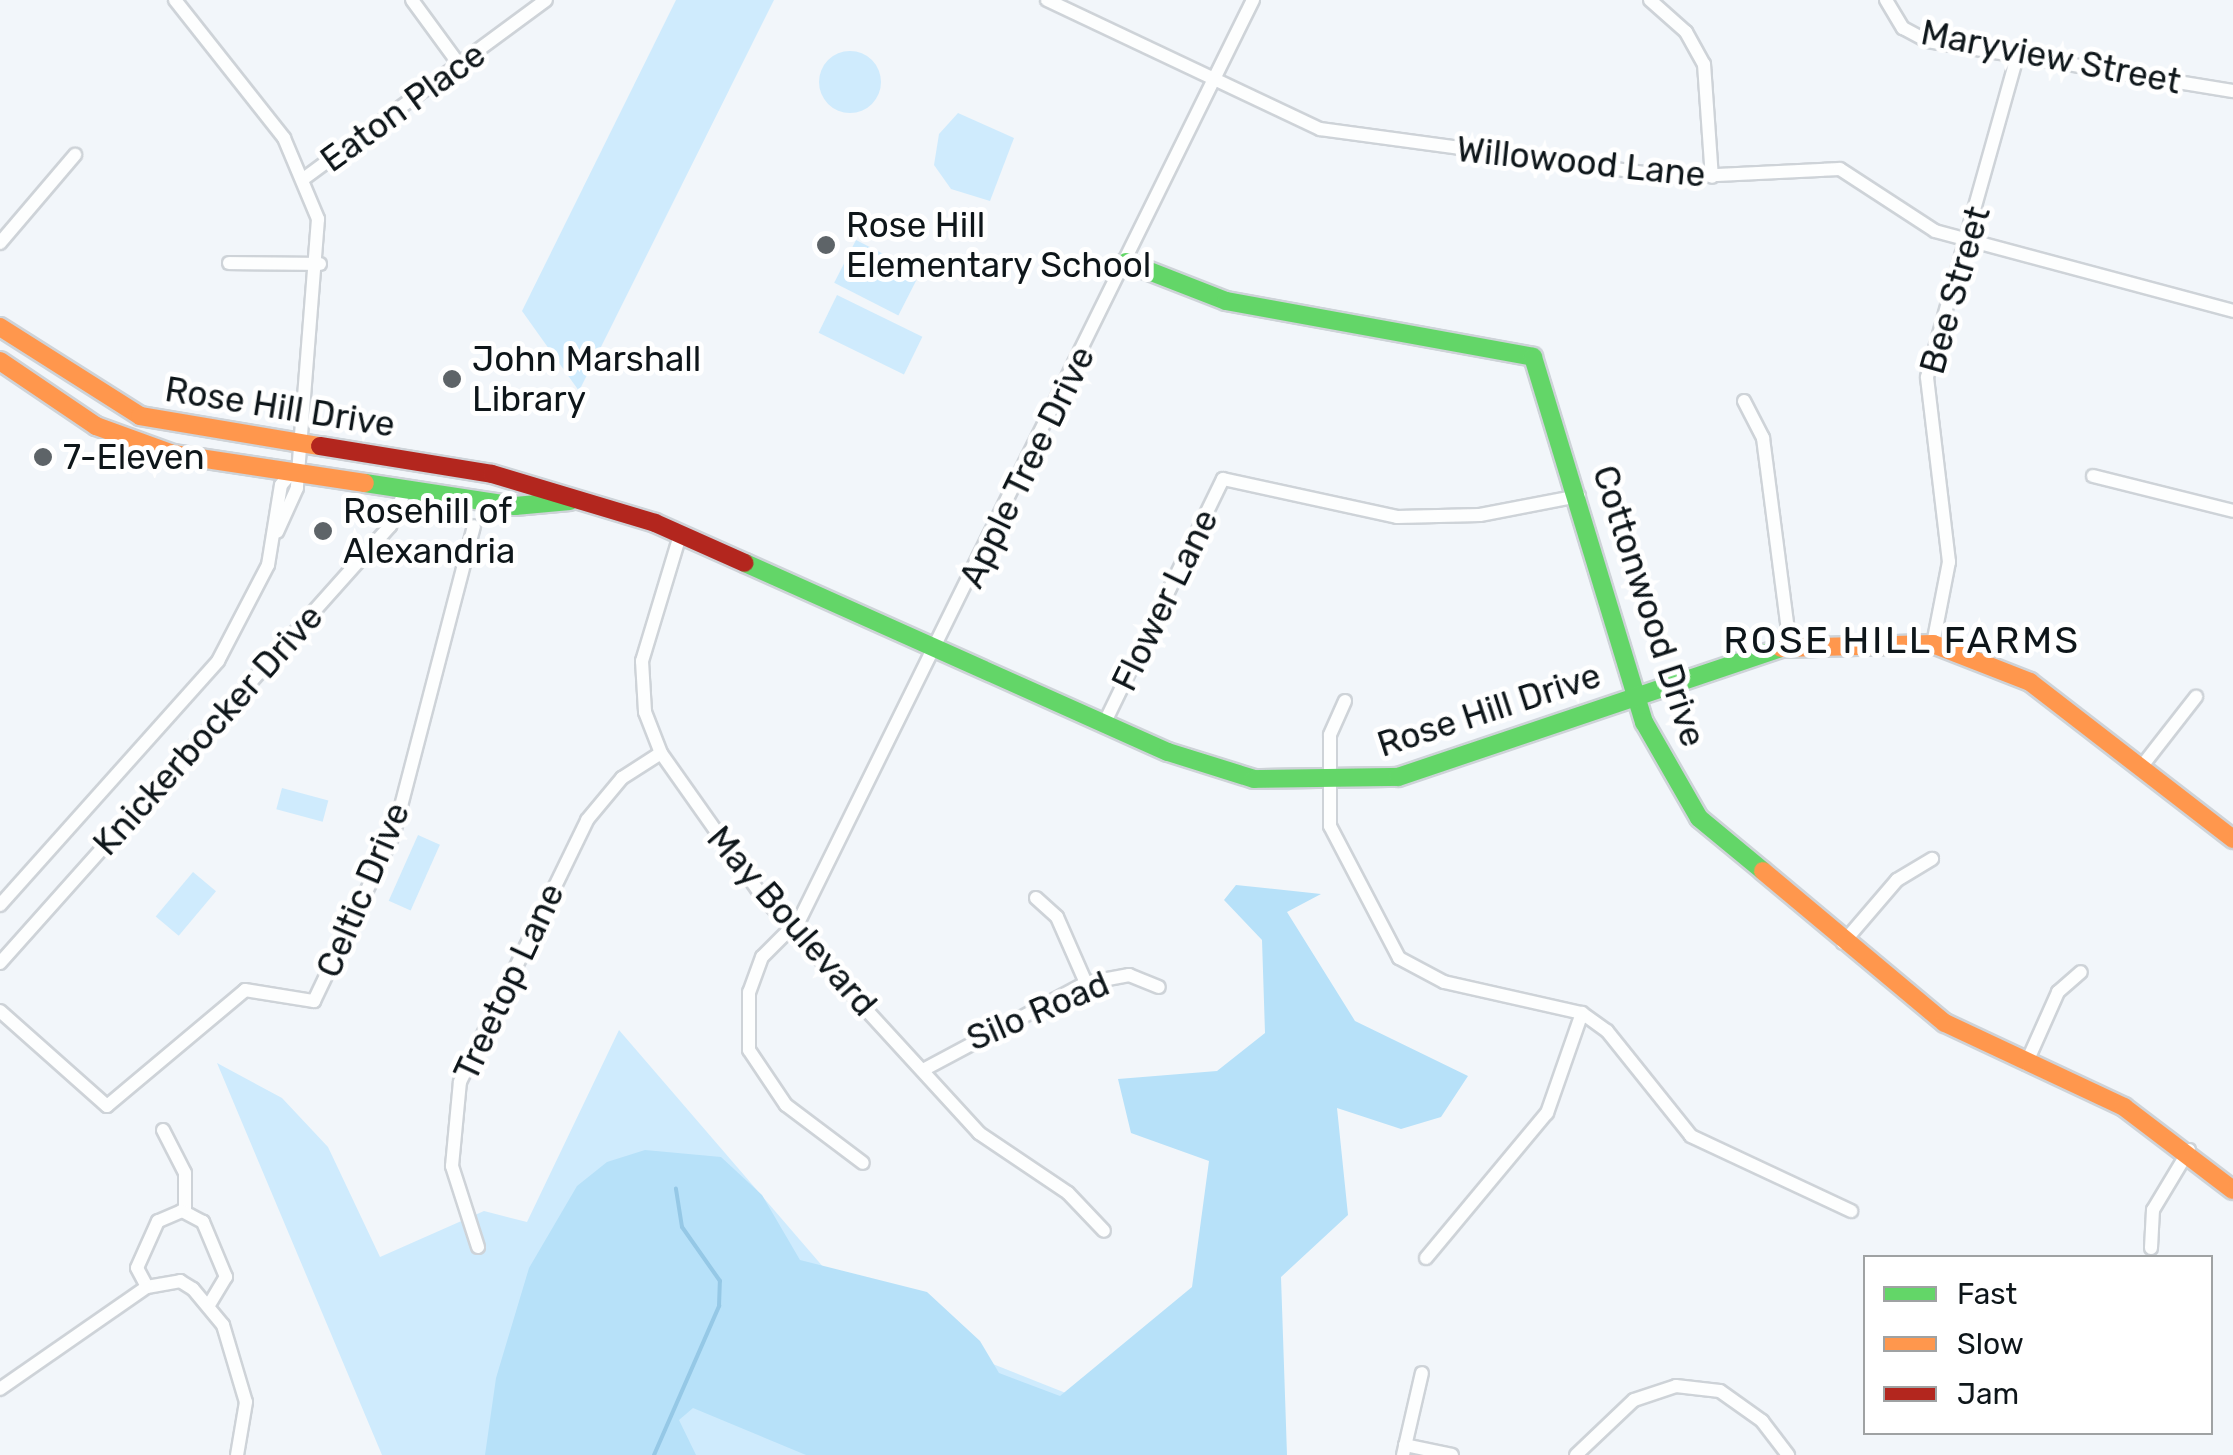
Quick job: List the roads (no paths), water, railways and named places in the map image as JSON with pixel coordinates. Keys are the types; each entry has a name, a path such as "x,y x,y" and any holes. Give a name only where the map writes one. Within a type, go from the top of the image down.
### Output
{"street":[{"path":"1,901 216,664 278,532 280,485 293,459 320,264 306,176 231,64 174,0"},
{"path":"412,0 461,68"},
{"name":"Eaton Place","path":"306,176 461,68 546,0"},
{"name":"Willowood Lane","path":"1048,0 1214,82 1347,135 1712,177 1840,168 1904,218 1970,243 2233,310"},
{"name":"Apple Tree Drive","path":"863,1163 786,1104 749,1050 748,992 762,957 793,928 939,648 1254,0"},
{"path":"1650,0 1686,32 1704,64 1712,177"},
{"name":"Maryview Street","path":"1886,0 1914,36 2233,91"},
{"name":"Bee Street","path":"1934,644 1949,562 1927,377 1970,243 2017,56"},
{"path":"0,243 75,154"},
{"name":"Cottonwood Drive","path":"1126,262 1226,301 1537,351 1637,697 1661,760 1699,818 1843,943 1945,1024 2124,1107 2189,1150 2233,1190"},
{"path":"229,264 320,264"},
{"name":"Rose Hill Drive","path":"0,327 140,416 405,490 515,506 571,500"},
{"name":"Rose Hill Drive","path":"0,361 80,418 141,443 492,474 681,532 1218,770 1327,783 1422,771 1790,646 1934,644 2030,682 2233,839"},
{"path":"1744,401 1763,438 1790,646"},
{"path":"2093,476 2233,510"},
{"name":"Flower Lane","path":"1105,722 1223,479 1397,517 1480,515 1579,496"},
{"name":"Knickerbocker Drive","path":"0,963 390,526 405,490"},
{"name":"Celtic Drive","path":"0,1011 103,1104 244,990 314,1001 394,832 474,526"},
{"name":"May Boulevard","path":"681,532 642,661 645,712 661,753 731,858 994,1148 1068,1193 1104,1230"},
{"path":"2142,766 2196,697"},
{"path":"1345,701 1327,783 1336,840 1398,958 1444,982 1582,1013 1608,1031 1692,1136 1851,1211"},
{"name":"Treetop Lane","path":"478,1247 452,1166 460,1082 587,820 622,778 661,753"},
{"path":"1843,943 1896,880 1932,860"},
{"path":"1036,898 1057,917 1086,983"},
{"path":"2026,1064 2058,992 2082,972"},
{"name":"Silo Road","path":"923,1070 1086,983 1129,975 1159,987"},
{"path":"1426,1258 1546,1113 1582,1013"},
{"path":"163,1130 185,1174 185,1212"},
{"path":"2150,1248 2153,1210 2189,1150"},
{"path":"148,1287 134,1256 158,1220 185,1212 203,1222 226,1277 210,1305"},
{"path":"0,1390 148,1287 180,1281 210,1305 242,1376 237,1455"},
{"path":"1422,1373 1404,1450 1452,1455"},
{"path":"1576,1455 1634,1400 1676,1386 1720,1391 1762,1421 1788,1455"}],"waterway":[{"path":"654,1455 719,1306 720,1281 682,1227 676,1188"}],"place":[{"name":"Rose Hill Elementary School","path":"826,245"},
{"name":"John Marshall Library","path":"452,379"},
{"name":"7-Eleven","path":"43,457"},
{"name":"Rosehill of Alexandria","path":"323,531"}],"district":[{"name":"ROSE HILL FARMS","path":"1902,641"}]}
